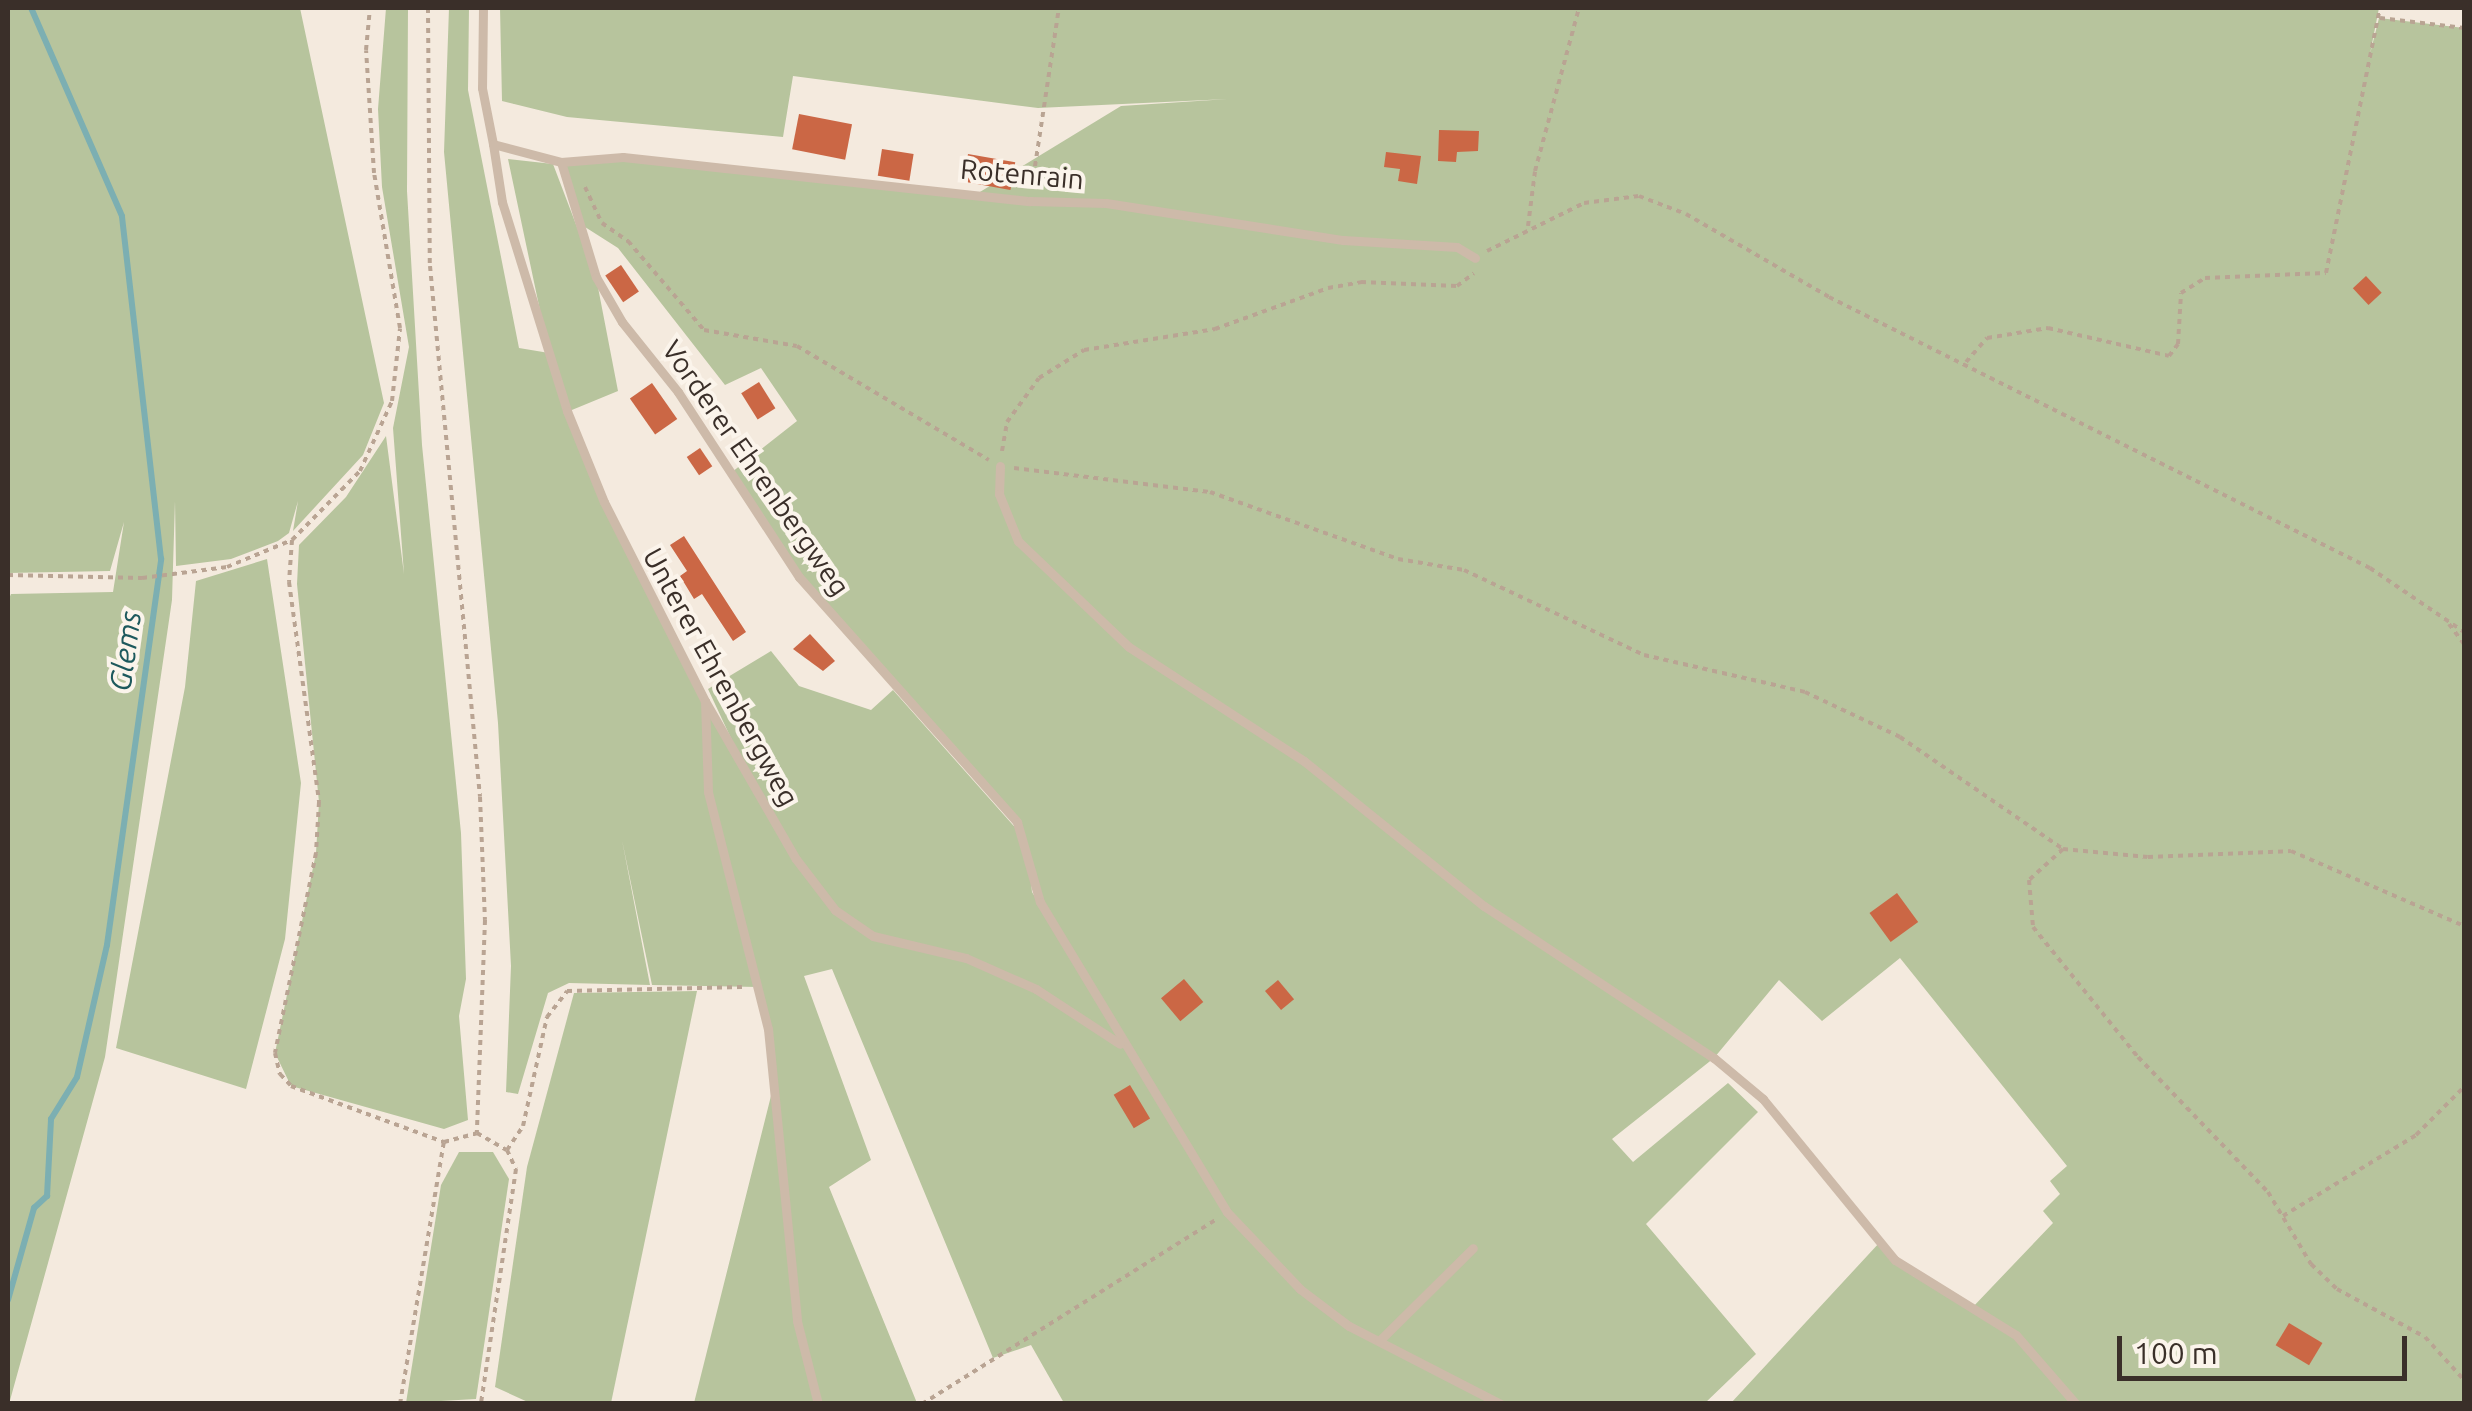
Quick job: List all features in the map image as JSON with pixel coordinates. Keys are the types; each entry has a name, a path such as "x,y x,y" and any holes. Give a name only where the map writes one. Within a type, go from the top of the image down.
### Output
{"lane":[{"path":"483,8 482,88 492,144 561,162"},
{"name":"Unterer Ehrenbergweg","path":"492,144 502,202 566,411 641,582 796,858 835,910 873,936 966,958 1036,989 1126,1050"},
{"name":"Rotenrain","path":"561,162 623,157 1030,201 1106,203 1342,240 1456,247 1475,258"},
{"name":"Vorderer Ehrenbergweg","path":"561,162 596,277 622,322 678,392 799,576 1017,822 1040,902 1227,1212 1300,1288 1379,1341 1501,1404"},
{"path":"1000,466 998,494 1018,541 1129,648 1304,760 1484,906 1714,1058 1763,1099 1896,1260 2016,1335 2076,1404"},
{"path":"705,702 708,792 758,987 786,1165 797,1321 818,1404"},
{"path":"1379,1341 1472,1248"}],"path":[{"path":"10,575 142,578 227,567 292,540 360,471 382,428 398,366 400,328 374,173 366,50 370,8"},
{"path":"428,8 430,266 480,796 485,920 477,1133"},
{"path":"1030,201 1059,8"},
{"path":"1528,226 1534,171 1579,8"},
{"path":"1966,362 1987,338 2048,328 2169,356 2178,344 2181,293 2206,278 2326,273 2380,8"},
{"path":"2379,18 2464,28"},
{"path":"572,160 602,223 628,241 704,330 798,346 1000,466 1210,492 1398,560 1464,570 1644,655 1805,692 1900,737 2063,849 2148,857 2291,851 2464,926"},
{"path":"1000,466 1008,422 1039,378 1084,350 1215,329 1344,285 1457,286 1476,270 1475,258 1528,226 1584,203 1638,196 1686,214 1829,297 1966,362 2370,568 2464,632"},
{"path":"8,524 8,585"},
{"path":"292,540 289,582 320,802 316,853 276,1053 280,1074 291,1086 444,1142 477,1133 507,1150 516,1169 481,1404"},
{"path":"2446,618 2464,644"},
{"path":"2063,849 2029,880 2033,927 2138,1058 2229,1145 2282,1216 2310,1264 2337,1288 2425,1337 2464,1380"},
{"path":"507,1150 523,1126 547,1016 568,990 758,987"},
{"path":"2282,1216 2416,1135 2464,1087"},
{"path":"400,1404 444,1142"},
{"path":"922,1404 1227,1212"}],"green space":[{"path":"8,8 300,8 384,403 363,455 293,531 298,501 289,533 278,541 231,559 176,566 175,501 172,600 105,1057 9,1404 8,601 11,594 113,592 124,522 110,571 8,573"},
{"path":"386,8 408,8 407,191 422,445 461,833 466,979 459,1016 468,1120 444,1129 291,1086 275,1053 316,853 319,802 297,584 299,545 346,497 386,436 404,574 393,428 409,347 382,187 378,109"},
{"path":"449,8 469,8 468,90 519,348 549,353 508,159 553,164 596,277 618,391 567,412 641,582 749,777 708,689 771,651 799,686 871,710 893,690 1019,832 1017,822 799,577 732,472 797,421 761,368 725,385 618,248 585,227 561,162 594,158 975,195 1121,106 1228,99 1038,108 793,76 783,137 567,117 502,101 500,8 2379,8 2370,54 2379,18 2464,28 2464,1403 1731,1403 1880,1242 1913,1276 1971,1309 2053,1223 2043,1211 2060,1194 2050,1181 2067,1166 1900,958 1822,1021 1779,980 1714,1058 1612,1139 1633,1162 1728,1083 1758,1112 1646,1224 1756,1354 1704,1404 1064,1403 1031,1345 993,1358 832,969 804,976 871,1160 829,1187 917,1403 694,1403 775,1080 768,1029 758,987 652,985 622,840 650,985 569,983 548,993 518,1094 506,1092 511,966 498,723 444,152","holes":["1030,872 1040,902 1179,1137 1032,892"]},
{"path":"267,559 301,783 285,939 246,1089 116,1048 185,687 196,581"},
{"path":"697,991 611,1403 530,1403 495,1387 527,1167 574,993"},
{"path":"459,1152 493,1152 509,1179 476,1399 406,1403 441,1185"}],"building":[{"path":"799,114 852,124 845,160 792,149"},
{"path":"1439,130 1479,131 1478,151 1457,152 1456,162 1438,161"},
{"path":"882,149 914,154 909,181 878,176"},
{"path":"1386,152 1421,156 1417,184 1398,181 1400,169 1384,167"},
{"path":"968,154 1015,162 1010,190 963,182"},
{"path":"621,265 639,292 623,302 605,276"},
{"path":"2366,276 2382,293 2369,305 2353,288"},
{"path":"759,382 775,408 758,419 741,393"},
{"path":"652,383 677,419 655,435 630,398"},
{"path":"700,448 712,466 699,475 687,457"},
{"path":"684,536 746,632 733,641 702,594 694,599 680,576 687,571 670,545"},
{"path":"810,634 835,661 823,671 793,649"},
{"path":"1897,893 1918,922 1891,942 1869,913"},
{"path":"1184,979 1203,1002 1180,1021 1161,998"},
{"path":"1278,980 1294,999 1281,1010 1265,991"},
{"path":"1130,1085 1150,1118 1134,1128 1114,1095"},
{"path":"2289,1323 2322,1343 2309,1365 2276,1345"}],"waterway":[{"name":"Glems","path":"8,1300 34,1208 47,1196 51,1119 77,1077 107,945 161,559 122,216 31,8"}]}
